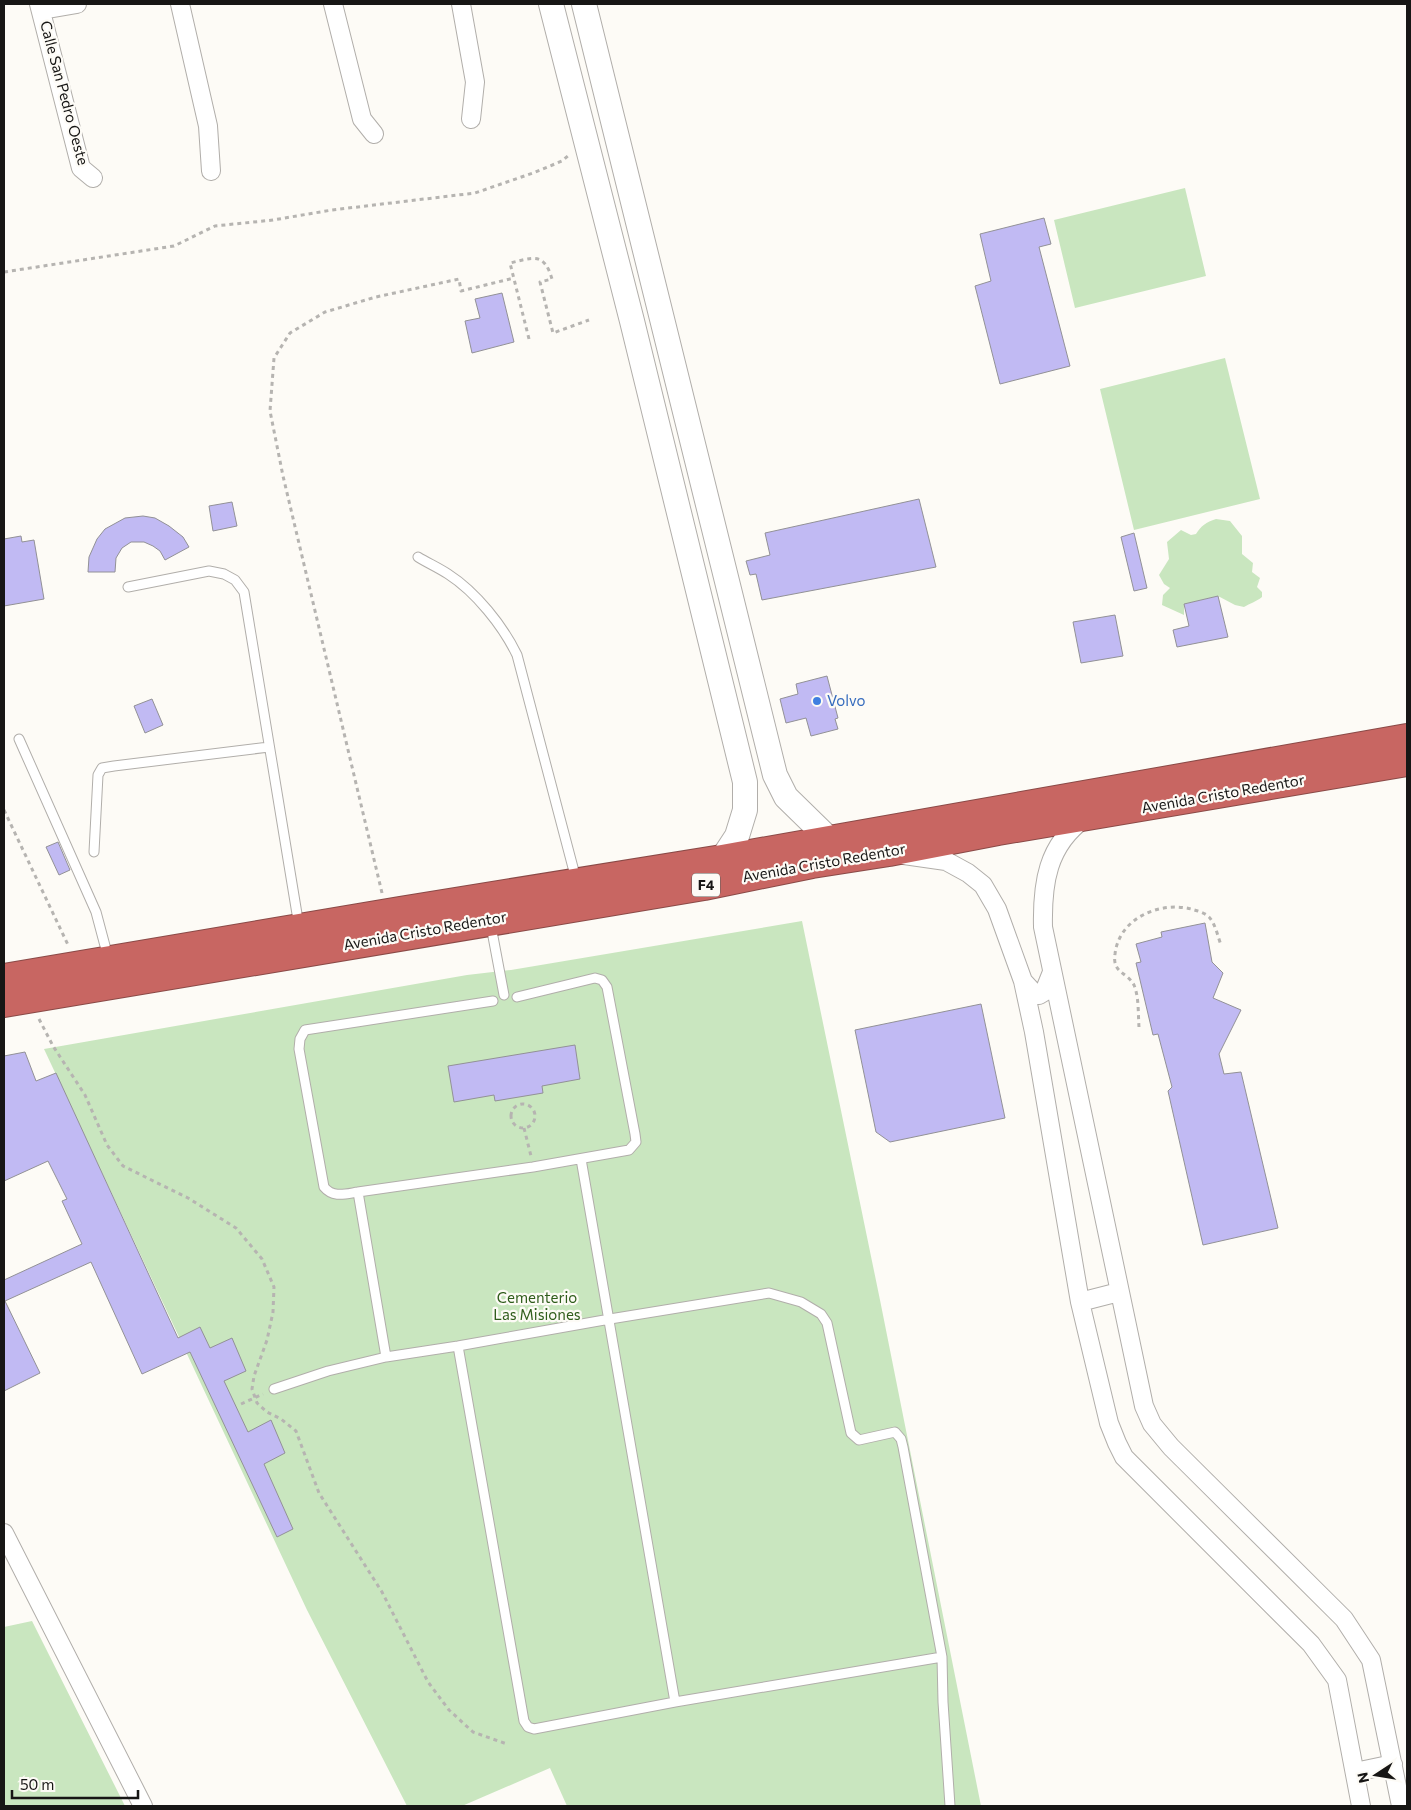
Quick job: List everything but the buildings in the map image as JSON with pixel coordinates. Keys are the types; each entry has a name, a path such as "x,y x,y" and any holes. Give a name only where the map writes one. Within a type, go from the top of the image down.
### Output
{"highway":[{"name":"Avenida Cristo Redentor","path":"4,978 722,858 829,838 914,826 1006,808 1407,738"},
{"name":"Avenida Cristo Redentor","path":"16,1001 490,920 704,886 998,830 1407,762"}],"main road":[{"path":"551,4 632,321 745,782 746,810 736,836 722,858"},
{"path":"584,4 775,776 786,797 829,838"},
{"path":"588,149 619,146"},
{"path":"745,782 775,776"}],"street":[{"path":"40,7 77,4"},
{"path":"180,4 208,126 211,171"},
{"path":"332,4 362,119 374,134"},
{"path":"461,4 475,82 471,118"},
{"name":"Calle San Pedro Oeste","path":"40,7 80,168 93,178"},
{"path":"1087,816 1076,824 1057,847 1048,866 1044,887 1043,927 1144,1406 1152,1424 1171,1447 1344,1619 1371,1660 1401,1806"},
{"path":"889,852 946,861 983,885 997,909 1023,981 1034,1032 1080,1302 1109,1423 1117,1443 1124,1456 1311,1644 1337,1680 1361,1806"},
{"path":"1023,981 1035,994 1039,995 1044,992 1052,972"},
{"path":"1034,1032 1040,1020 1046,1018 1053,1018 1062,1024"},
{"path":"1080,1302 1119,1292"},
{"path":"4,1533 143,1806"},
{"path":"1355,1772 1393,1764"}],"lane":[{"path":"418,557 449,574 479,600 508,636 517,655 576,882"},
{"path":"128,587 209,571 224,574 235,580 244,592 300,928"},
{"path":"19,739 96,912 109,960"},
{"path":"94,852 98,775 102,768 269,747"},
{"path":"490,920 504,995"},
{"path":"493,1001 305,1030 300,1039 299,1049 324,1186 329,1192 336,1195 358,1192 581,1160 629,1150 636,1142 636,1134 607,987 602,980 595,978 517,997"},
{"path":"581,1160 675,1702"},
{"path":"358,1192 386,1357"},
{"path":"274,1389 328,1371 386,1357 769,1293 801,1302 821,1314 827,1323 851,1433 859,1440 895,1432 901,1439 942,1657 950,1806"},
{"path":"458,1346 524,1721 528,1727 534,1730 675,1702 942,1657"}],"path":[{"path":"4,272 174,246 215,226 475,193 562,161 588,149"},
{"path":"529,339 510,263 534,258 539,259 549,267 552,279 540,282 553,333 590,320"},
{"path":"386,913 283,476 270,411 274,358 290,333 325,312 376,297 459,279 461,291 514,278"},
{"path":"4,810 78,966"},
{"path":"1139,1027 1138,1001 1134,985 1118,969 1114,962 1117,945 1131,922 1141,915 1160,908 1186,908 1203,913 1210,918 1221,945"},
{"path":"16,1001 53,1046 85,1095 106,1145 123,1166 188,1198 236,1228 262,1258 274,1287 273,1312 267,1340 254,1376 252,1389 257,1403 296,1431 319,1493 382,1592 428,1682 449,1710 473,1732 508,1744"},
{"path":"524,1104 531,1107 535,1118 531,1125 524,1128 516,1126 511,1116 516,1106 524,1104"},
{"path":"524,1128 533,1167"},
{"path":"241,1404 274,1389"}],"green space":[{"path":"1185,188 1206,276 1075,308 1054,220"},
{"path":"1225,358 1260,499 1134,530 1100,389"},
{"path":"1216,519 1230,521 1242,536 1242,554 1253,563 1252,572 1260,578 1257,587 1262,592 1262,597 1244,607 1235,605 1218,596 1184,604 1184,615 1162,605 1163,595 1170,588 1164,584 1159,575 1169,559 1167,542 1181,530 1191,535 1196,534 1209,521"},
{"name":"Cementerio Las Misiones","path":"802,921 981,1806 567,1806 550,1768 462,1806 407,1806 307,1610 44,1049 467,975 511,970"},
{"path":"32,1621 125,1806 4,1806 4,1627"}],"place":[{"name":"Volvo","path":"817,701"}]}
